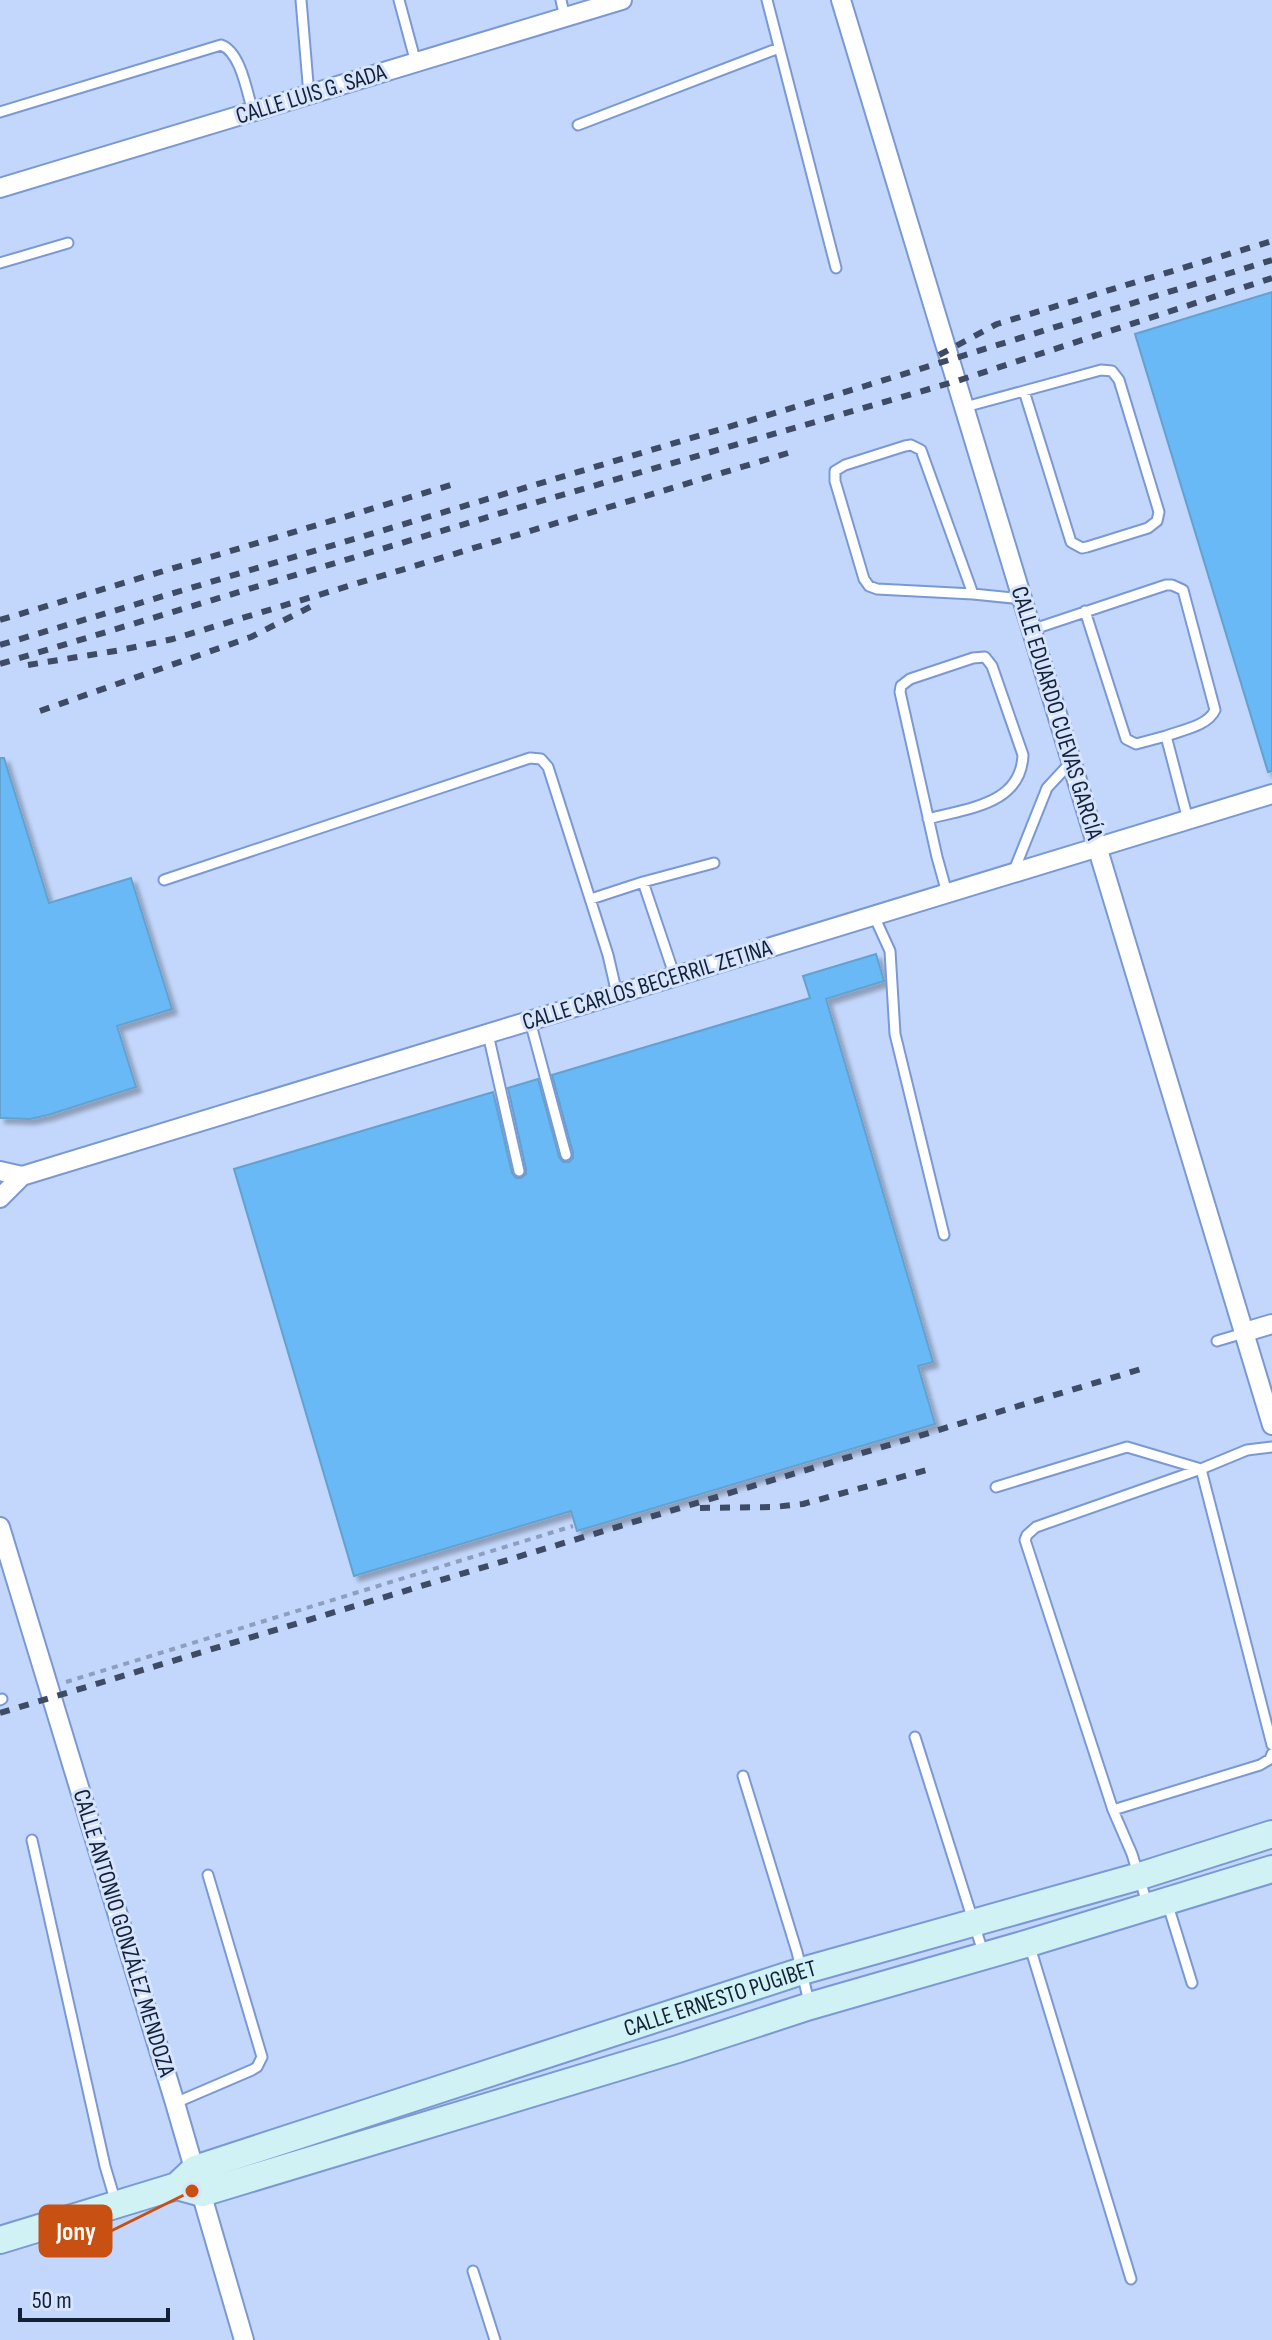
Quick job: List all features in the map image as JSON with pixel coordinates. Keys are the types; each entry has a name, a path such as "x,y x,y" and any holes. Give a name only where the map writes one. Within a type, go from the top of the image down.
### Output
{"street":[{"name":"CALLE LUIS G. SADA","path":"0,188 416,63 563,9 622,0"},
{"name":"CALLE EDUARDO CUEVAS GARCÍA","path":"841,0 1272,1425"},
{"name":"CALLE CARLOS BECERRIL ZETINA","path":"0,1198 22,1176 1272,794"},
{"name":"CALLE CARLOS BECERRIL ZETINA","path":"0,1171 22,1176"},
{"path":"1245,1332 1272,1324"},
{"name":"CALLE ANTONIO GONZÁLEZ MENDOZA","path":"0,1527 175,2103 191,2183 244,2340"},
{"name":"CALLE ERNESTO PUGIBET","path":"191,2183 669,2014 802,1971 1140,1876 1272,1834"},
{"name":"CALLE ERNESTO PUGIBET","path":"0,2240 116,2203 678,2049 810,2006 1272,1869"},
{"path":"669,2014 678,2049"}],"lane":[{"path":"301,0 309,95"},
{"path":"399,0 416,63"},
{"path":"767,0 836,268"},
{"path":"0,112 221,45 231,49 234,54 253,112"},
{"path":"578,125 779,48"},
{"path":"0,263 68,243"},
{"path":"965,407 1101,370 1106,369 1116,375 1159,512 1157,521 1148,528 1087,547 1071,542 1024,391"},
{"path":"973,594 921,450 911,445 905,446 835,471 835,481 864,579 869,586 1022,599"},
{"path":"1031,630 1085,611 1166,585 1183,590 1215,710 1210,719 1136,744 1126,739 1085,611"},
{"path":"928,819 994,801 1007,792 1022,766 1023,755 992,666 985,657 973,658 910,679 901,686 900,697 928,819 947,893"},
{"path":"1166,736 1188,820"},
{"path":"164,880 535,757 546,762 548,767 591,899 617,994"},
{"path":"1013,873 1047,788 1072,760"},
{"path":"591,899 714,863"},
{"path":"643,882 675,977"},
{"path":"874,916 890,951 895,1034 944,1235"},
{"path":"530,1021 566,1155"},
{"path":"488,1034 519,1171"},
{"path":"1217,1341 1245,1332"},
{"path":"996,1487 1127,1447 1201,1469"},
{"path":"1192,1983 1157,1904 1140,1876 1113,1810 1026,1546 1027,1535 1036,1527 1247,1450 1272,1447"},
{"path":"1201,1469 1272,1745"},
{"path":"915,1737 984,1955"},
{"path":"1113,1810 1260,1765 1272,1754"},
{"path":"743,1776 810,2006"},
{"path":"32,1840 116,2203"},
{"path":"175,2103 252,2070 262,2057 208,1875"},
{"path":"1029,1943 1131,2279"},
{"path":"473,2271 495,2340"}],"path":[{"path":"74,1680 573,1526"}],"building":[{"path":"1272,292 1272,771 1268,772 1135,334"},
{"path":"0,758 4,758 49,903 131,878 172,1009 117,1026 136,1087 30,1119 0,1118"},
{"path":"876,954 884,981 826,999 933,1362 918,1366 935,1424 577,1531 571,1511 354,1576 234,1169 493,1092 512,1173 516,1178 521,1178 526,1174 526,1169 508,1088 538,1079 559,1157 563,1162 569,1162 573,1153 552,1075 810,998 803,976"}],"railway":[{"path":"939,355 997,324 1272,241"},
{"path":"0,645 865,386 1272,260"},
{"path":"0,664 541,501 957,381 1272,278"},
{"path":"28,665 173,639 788,453"},
{"path":"0,620 451,485"},
{"path":"40,711 251,637 314,605"},
{"path":"0,1713 1141,1369"},
{"path":"700,1508 803,1504 934,1468"}],"place":[{"name":"Jony","path":"192,2191"}]}
